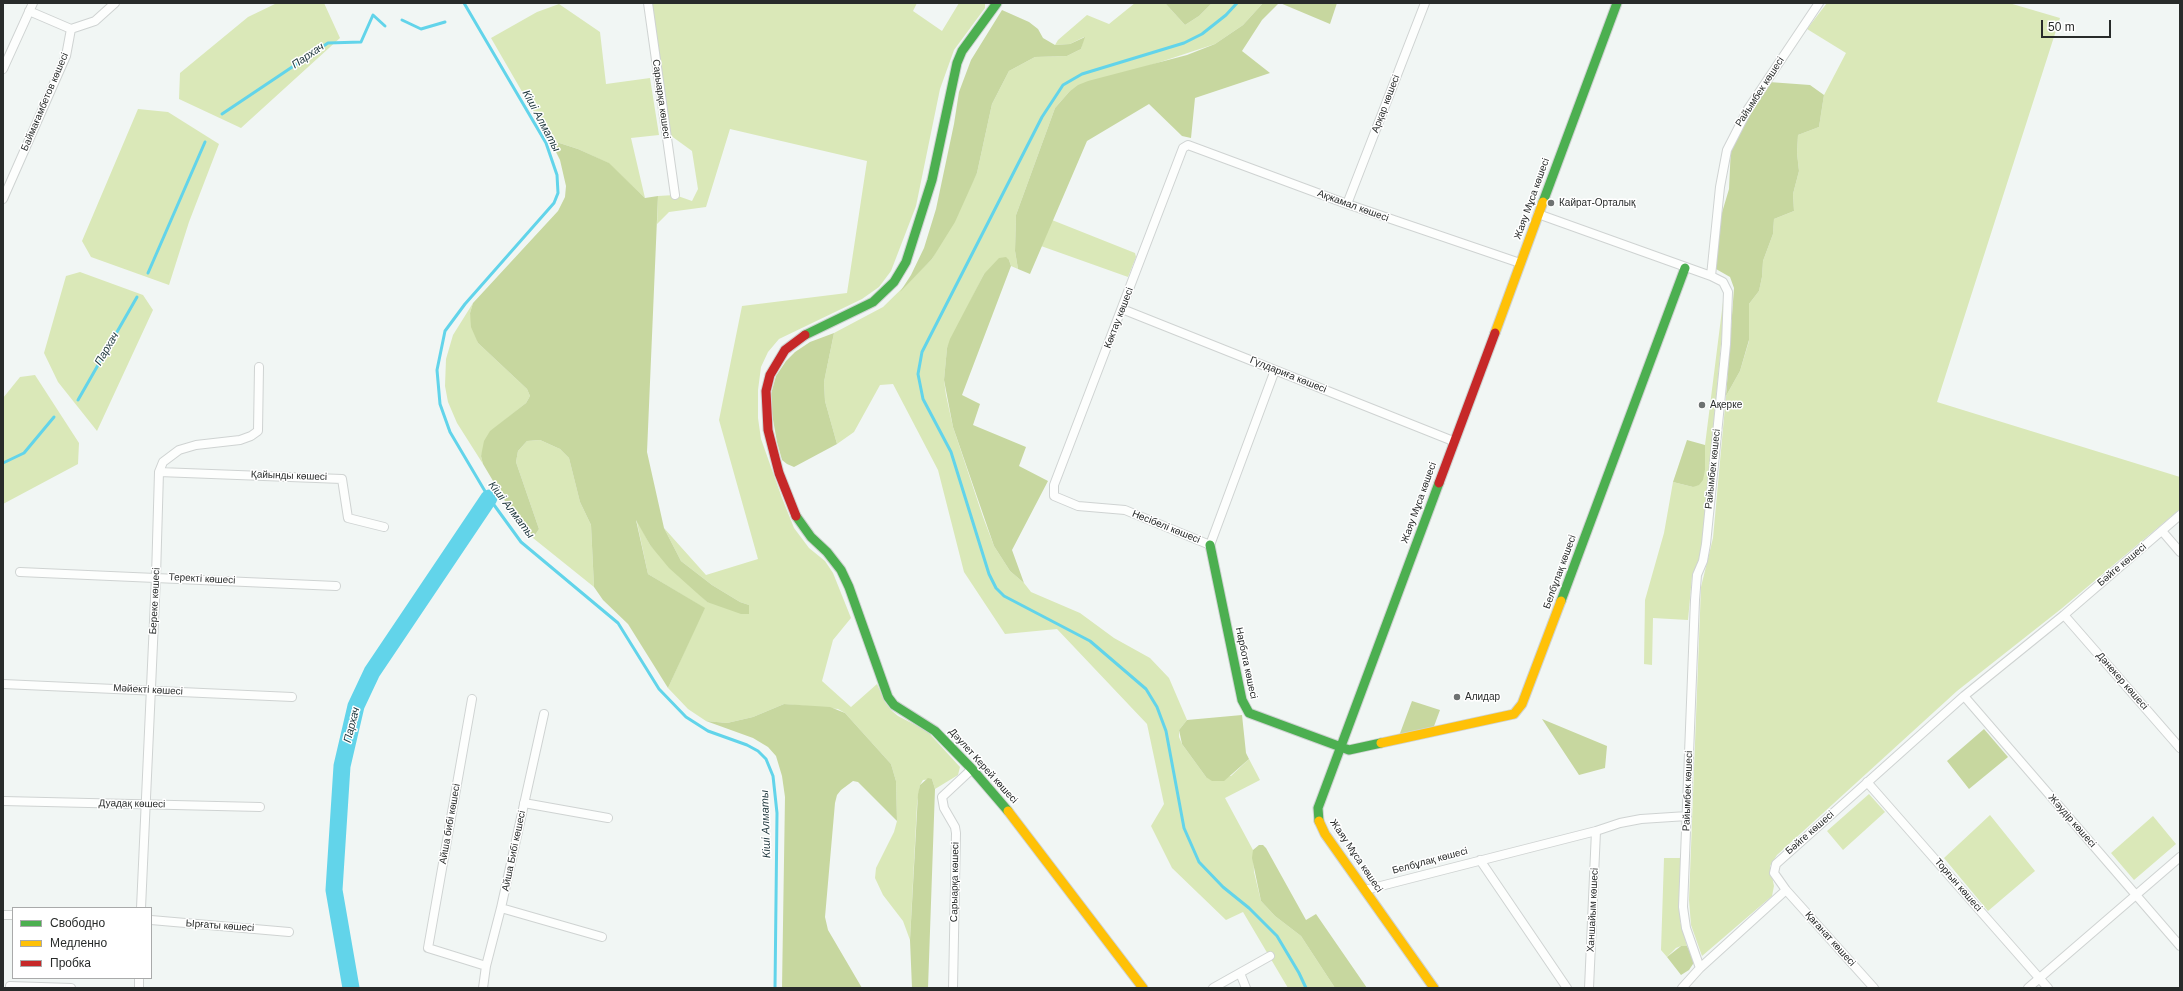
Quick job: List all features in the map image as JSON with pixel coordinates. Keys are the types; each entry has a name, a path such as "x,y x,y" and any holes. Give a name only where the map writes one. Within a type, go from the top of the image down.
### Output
{"street":[{"path":"3,69 32,3"},
{"path":"29,11 71,29 95,21 115,3"},
{"name":"Сарыарқа көшесі","path":"648,3 675,195"},
{"name":"Дәулет Керей көшесі","path":"997,3 962,52 957,63 924,210 913,244 902,270 884,294 857,311 796,340 776,362 770,375 766,390 766,409 772,450 796,517 811,537 836,562 849,587 888,696 894,705 935,731 972,769 1011,814 1143,988"},
{"name":"Арқар көшесі","path":"1348,204 1425,3"},
{"name":"Жаяу Мұса көшесі","path":"1434,988 1326,834 1318,814 1320,802 1617,3"},
{"name":"Райымбек көшесі","path":"1700,968 1686,928 1684,906 1696,582 1706,544 1729,308 1726,287 1723,282 1712,276 1720,187 1727,150 1748,109 1819,3"},
{"name":"Баймағамбетов көшесі","path":"3,199 66,56 71,29"},
{"name":"Ақжамал көшесі","path":"1188,146 1520,264"},
{"name":"Көктау көшесі","path":"1053,493 1054,484 1183,148 1188,146"},
{"path":"1538,214 1685,268 1712,276"},
{"name":"Белбұлақ көшесі","path":"1340,747 1349,750 1509,716 1520,709 1685,268"},
{"name":"Гүлдариға көшесі","path":"1122,309 1454,441"},
{"path":"158,472 163,462 179,450 196,445 240,440 251,436 258,431 259,367"},
{"path":"1210,545 1275,370"},
{"name":"Қайынды көшесі","path":"158,472 342,479 348,518 384,527"},
{"name":"Береке көшесі","path":"141,907 144,804 156,577 158,472"},
{"name":"Несібелі көшесі","path":"1053,493 1057,498 1078,506 1116,509 1133,513 1210,545"},
{"name":"Бәйге көшесі","path":"1786,890 1774,873 1774,868 1778,861 1964,696 2064,615 2180,514"},
{"path":"2162,531 2180,552"},
{"name":"Нарбота көшесі","path":"1210,545 1242,700 1246,711 1340,747"},
{"name":"Теректі көшесі","path":"20,572 336,586"},
{"name":"Дәнекер көшесі","path":"2064,615 2180,748"},
{"name":"Мәйекті көшесі","path":"3,684 292,697"},
{"name":"Жәудір көшесі","path":"1964,696 2180,946"},
{"name":"Айша бибі көшесі","path":"472,700 428,948 486,966"},
{"name":"Айша Бибі көшесі","path":"483,988 486,966 501,908 544,714"},
{"name":"Сарыарқа көшесі","path":"953,988 957,839 955,826 944,808 942,797 972,769"},
{"name":"Торғын көшесі","path":"1867,782 2048,988"},
{"name":"Дуадақ көшесі","path":"3,801 260,807"},
{"path":"524,803 608,818"},
{"name":"Белбұлақ көшесі","path":"1365,890 1642,819 1687,816"},
{"name":"Ханшайым көшесі","path":"1589,988 1596,831"},
{"path":"2028,988 2180,857"},
{"path":"1480,860 1567,988"},
{"path":"1682,988 1700,968 1786,890"},
{"name":"Қағанат көшесі","path":"1786,890 1874,988"},
{"path":"501,908 602,937"},
{"name":"Ырғаты көшесі","path":"152,920 289,932"},
{"path":"1213,988 1270,956"},
{"path":"1240,973 1246,988"},
{"path":"10,986 71,988"}],"green space":[{"name":"Пархач","path":"277,3 324,3 340,38 241,128 179,99 180,73 248,17"},
{"path":"650,3 917,3 913,11 942,31 959,3 985,3 985,8 954,50 940,89 916,206 891,271 879,287 862,299 779,339 768,352 761,367 758,390 758,418 761,439 794,528 809,548 825,561 833,573 851,618 833,640 822,681 851,707 877,684 885,702 892,711 898,716 927,731 960,767 958,775 935,789 932,779 923,780 920,785 917,804 910,940 903,921 883,895 875,878 876,868 894,832 897,821 896,781 891,764 845,713 838,709 784,704 753,717 727,723 706,721 688,709 668,688 704,608 648,574 636,518 650,545 707,602 749,605 740,602 712,585 681,561 664,528 706,575 758,559 719,420 742,306 847,293 867,161 730,129 706,207 669,212 657,224 658,196 675,195 692,201 698,189 692,151 670,135"},
{"path":"1135,3 1165,3 1185,25 1199,16 1212,3 1263,3 1243,25 1215,44 1069,92 1055,108 1016,215 1015,251 1018,269 1011,266 1009,260 984,274 947,348 944,380 946,395 953,427 983,517 994,546 1010,571 1024,583 1031,592 1080,613 1114,638 1150,658 1169,678 1187,720 1179,730 1179,737 1182,744 1206,777 1231,776 1249,759 1260,780 1225,798 1253,850 1254,872 1261,901 1275,916 1301,936 1335,988 1288,988 1243,912 1226,920 1172,868 1151,826 1164,804 1147,724 1057,629 1005,634 964,572 938,470 893,384 880,385 854,432 837,444 825,401 824,382 834,333 883,307 932,259 977,173 992,104 1009,71 1035,57 1067,56 1081,49 1084,37 1070,44 1055,45 1058,40 1087,15 1109,24"},
{"path":"1165,3 1212,3 1199,16 1185,25"},
{"path":"1263,3 1279,3 1262,20 1242,51 1270,73 1195,98 1191,138 1182,136 1149,104 1087,141 1030,274 1018,269 1015,251 1016,215 1055,108 1069,92 1078,85 1088,81 1187,55 1215,44 1243,25"},
{"path":"1280,3 1337,3 1330,24"},
{"path":"1827,3 2009,3 2060,18 1937,402 2180,477 2180,509 2061,609 1957,691 1777,855 1770,866 1774,886 1772,896 1702,956 1691,925 1689,900 1701,587 1713,538 1726,396 1740,371 1749,341 1749,304 1759,291 1763,261 1773,234 1774,219 1794,211 1793,194 1799,171 1797,153 1798,135 1819,127 1824,95 1846,53 1807,29"},
{"path":"559,4 600,32 606,84 650,78 659,135 631,138 645,198 608,163 578,149 550,140 491,38 537,12"},
{"path":"1002,10 1029,22 1038,29 1043,38 1055,45 1070,44 1085,37 1081,49 1067,56 1035,57 1009,71 992,104 977,173 955,222 932,259 900,292 911,275 924,248 936,209 954,124 959,92 971,60"},
{"path":"1769,82 1810,85 1824,95 1819,127 1798,135 1797,153 1799,171 1793,194 1794,211 1774,219 1773,234 1763,261 1759,291 1749,304 1749,340 1740,371 1726,396 1734,288 1730,277 1716,269 1721,216 1729,189 1731,147 1741,125"},
{"path":"138,109 168,112 219,144 189,222 169,285 91,257 82,241"},
{"path":"550,140 578,149 609,163 645,198 658,196 647,452 664,528 681,561 712,585 740,602 749,605 749,614 741,614 707,602 669,568 650,545 636,520 648,574 705,608 668,688 628,624 603,600 594,587 591,525 580,502 569,458 560,449 540,440 527,441 518,451 516,462 539,529 533,538 515,518 483,464 481,456 484,441 490,431 526,403 530,396 527,389 478,343 471,327 470,313 473,303 558,211 565,197 566,186 560,160"},
{"path":"1052,220 1135,253 1136,257 1128,277 1041,246"},
{"path":"1006,257 1011,266 962,395 980,404 973,425 1026,447 1019,466 1048,481 1012,550 1024,583 1010,571 994,546 953,427 944,380 947,348 950,339 984,274 999,258"},
{"path":"80,272 143,295 153,310 97,431 58,382 44,353 66,276"},
{"path":"1723,302 1724,312 1702,551 1692,577 1688,620 1653,618 1652,665 1644,664 1645,600 1664,533 1673,482 1693,487 1705,470 1705,445"},
{"path":"473,303 470,313 478,343 527,389 530,396 526,403 490,432 481,456 483,464 457,423 448,402 445,386 446,359 453,335"},
{"path":"834,333 824,382 825,401 837,444 794,467 782,460 777,442 772,414 771,394 776,376 786,361 795,352 810,342"},
{"path":"35,375 79,443 78,464 3,504 3,398 20,377"},
{"path":"540,440 560,449 569,458 580,502 591,525 594,587 533,538 539,529 516,462 518,451 527,441"},
{"path":"1687,440 1705,445 1705,470 1703,480 1699,485 1693,487 1673,482"},
{"path":"1412,701 1440,710 1433,729 1399,736"},
{"path":"784,704 830,707 845,713 891,764 896,781 897,821 858,782 853,781 841,790 837,795 835,803 825,917 828,930 862,988 782,988 785,797 782,776 776,756 768,747 753,738 706,721 727,723 753,717"},
{"path":"1242,715 1246,753 1249,759 1224,781 1212,781 1206,777 1182,744 1179,730 1187,720"},
{"path":"1542,719 1607,746 1605,768 1579,775"},
{"path":"1984,729 2008,757 1969,789 1947,761"},
{"path":"928,778 932,779 935,789 928,988 912,988 910,940 918,794 920,785"},
{"path":"1869,794 1885,812 1843,850 1827,831"},
{"path":"1990,815 2035,871 1988,911 1944,858"},
{"path":"2153,816 2176,844 2134,880 2111,853"},
{"path":"1259,845 1263,845 1266,848 1306,920 1316,914 1367,988 1335,988 1301,936 1275,916 1261,901 1252,858 1253,850"},
{"path":"1664,858 1682,858 1680,921 1687,946 1676,948 1667,957 1661,950"},
{"path":"1681,946 1687,946 1693,958 1693,964 1689,970 1681,975 1667,957"}],"waterway":[{"name":"Кіші Алматы","path":"464,3 546,143 557,175 558,193 554,203 465,304 445,331 437,370 440,404 450,432 489,498 521,542 618,623 659,689 686,717 708,731 747,745 758,751 766,759 773,776 777,813 775,988"},
{"path":"1237,3 1226,15 1202,34 1184,43 1082,74 1063,85 1042,117 922,352 918,374 923,399 951,452 989,574 996,588 1004,596 1090,641 1146,689 1157,707 1166,731 1184,828 1199,862 1223,887 1249,908 1277,936 1306,988"},
{"name":"Пархач","path":"222,114 328,43 361,42 373,15 385,26"},
{"name":"Пархач","path":"402,20 421,29 445,22"},
{"name":"Пархач","path":"148,273 205,142"},
{"name":"Пархач","path":"78,400 137,297"},
{"name":"Пархач","path":"3,463 24,453 54,417"},
{"name":"Пархач","path":"351,988 334,890 342,766 356,706 372,672 489,498"}],"traffic: fast":[{"path":"805,335 873,302 894,282 906,262 932,180 957,63 962,51 997,3"},
{"path":"1543,202 1617,3"},
{"path":"1561,601 1685,268"},
{"path":"1319,821 1318,808 1439,483"},
{"path":"796,516 811,537 827,552 841,570 849,587 888,697 894,705 935,731 972,769 1008,811"},
{"path":"1210,545 1242,700 1249,713 1349,750 1381,743"}],"traffic: slow":[{"path":"1495,333 1543,202"},
{"path":"1381,743 1514,714 1522,704 1561,601"},
{"path":"1008,811 1143,988"},
{"path":"1319,821 1325,834 1434,988"}],"traffic: jam":[{"path":"1439,483 1495,333"},
{"path":"796,516 779,473 768,430 766,391 770,375 785,350 805,335"}],"place":[{"name":"Кайрат-Орталық","path":"1551,203"},
{"name":"Ақерке","path":"1702,405"},
{"name":"Алидар","path":"1457,697"}]}
